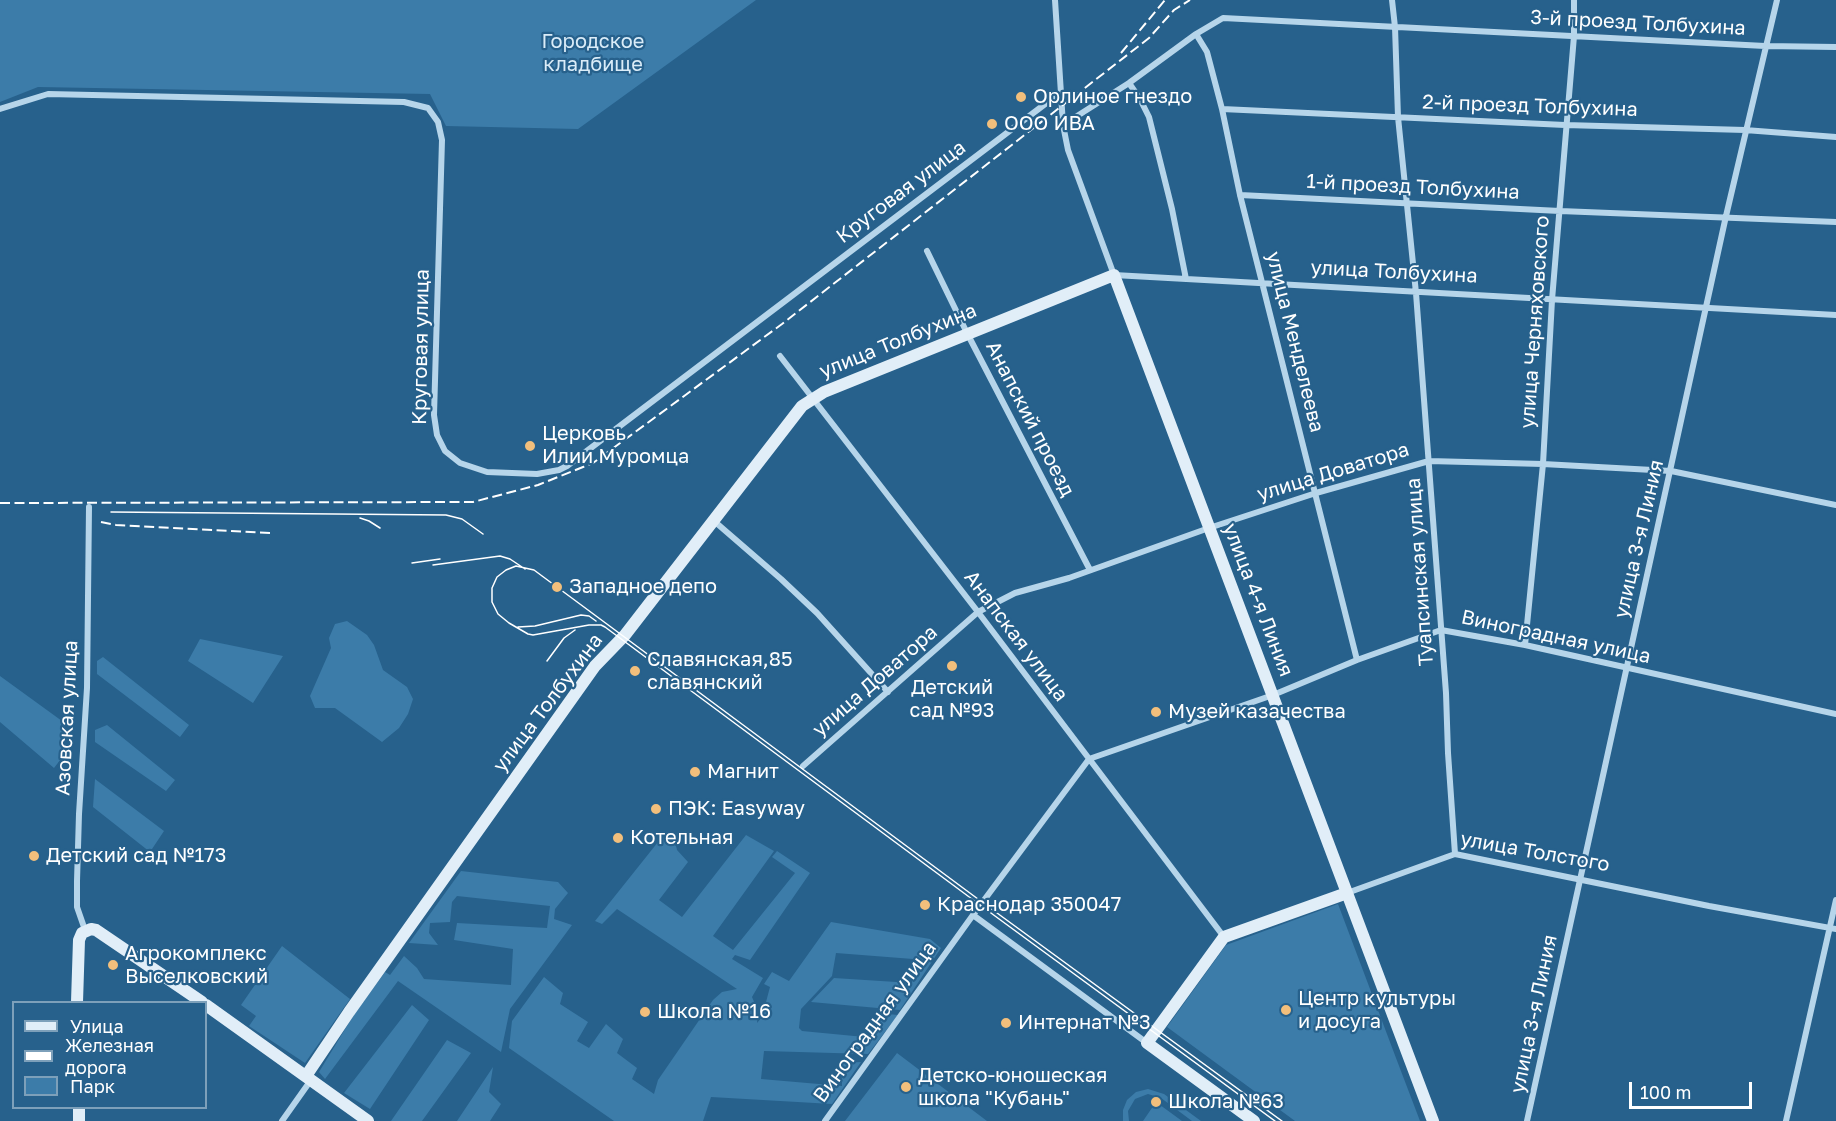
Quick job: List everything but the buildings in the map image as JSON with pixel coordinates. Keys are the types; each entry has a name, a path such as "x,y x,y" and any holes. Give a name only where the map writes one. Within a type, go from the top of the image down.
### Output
{"street":[{"name":"улица 4-я Линия","path":"1055,0 1063,125 1068,150 1433,1121"},
{"name":"Туапсинская улица","path":"1392,0 1398,117 1416,293 1455,854"},
{"name":"улица Черняховского","path":"1525,645 1543,464 1552,300 1574,36 1574,0"},
{"name":"улица 3-я Линия","path":"1527,1121 1558,989 1579,878 1726,216 1777,0"},
{"name":"3-й проезд Толбухина","path":"1197,34 1223,18 1765,46 1836,47"},
{"path":"1063,125 1129,83 1197,34"},
{"name":"улица Менделеева","path":"1197,34 1207,52 1222,109 1240,195 1357,660"},
{"path":"1129,83 1149,117 1186,279"},
{"name":"Круговая улица","path":"0,109 48,94 404,102 428,108 438,122 442,140 434,416 437,435 445,450 460,463 487,472 537,474 560,470 567,466 1061,92"},
{"name":"2-й проезд Толбухина","path":"1222,109 1565,125 1746,130 1836,137"},
{"name":"1-й проезд Толбухина","path":"1240,195 1836,222"},
{"name":"Анапский проезд","path":"927,251 1090,570"},
{"name":"улица Толбухина","path":"308,1078 349,1012 595,666 625,635 802,406 824,392 1114,275 1836,315"},
{"name":"Анапская улица","path":"780,356 978,612 1224,937"},
{"name":"улица Доватора","path":"802,766 978,612 1015,593 1090,570 1316,493 1428,461 1671,471 1836,505"},
{"name":"Азовская улица","path":"85,930 78,906 77,881 87,688 89,507"},
{"path":"713,521 817,613 888,692"},
{"name":"Виноградная улица","path":"825,1121 972,915 1089,759 1273,695 1357,660 1441,630 1525,645 1836,714"},
{"name":"улица Толстого","path":"1224,937 1455,854 1709,906 1833,928"},
{"path":"1786,1121 1833,928 1836,900"},
{"path":"972,915 1254,1121"},
{"path":"77,1001 79,940 85,930 96,930 201,1001"},
{"path":"1147,1043 1224,937"},
{"path":"207,1006 368,1121"},
{"path":"282,1121 308,1078"}],"green space":[{"name":"Городское кладбище","path":"0,0 756,0 578,129 446,126 430,94 38,87 0,102"},
{"path":"347,621 367,635 374,645 383,670 407,687 413,699 408,714 399,728 382,742 335,708 315,708 310,696 331,648 329,638 335,624"},
{"path":"200,639 283,656 253,703 188,661"},
{"path":"103,657 189,725 180,737 97,674 97,661"},
{"path":"0,676 62,721 64,755 54,768 0,722"},
{"path":"107,725 175,780 166,791 95,742 95,730"},
{"path":"95,779 164,831 150,852 93,807"},
{"path":"746,835 774,851 713,936 733,950 795,873 772,857 777,851 810,873 750,960 735,955 732,959 763,978 752,997 758,1011 757,1023 762,1017 770,987 764,984 772,972 789,981 831,922 930,939 941,948 900,1010 811,1002 834,978 912,983 913,959 836,953 832,976 801,1009 799,1028 802,1031 875,1038 878,1013 898,1015 868,1054 764,1051 761,1079 842,1086 841,1063 861,1062 832,1104 711,1097 703,1121 614,1121 509,1048 512,1021 544,977 563,993 560,1004 588,1022 577,1041 589,1048 606,1024 623,1039 617,1053 637,1068 632,1079 654,1094 658,1080 713,1000 722,992 737,989 617,909 602,924 595,921 662,837 675,841 677,850 688,862 659,900 682,917"},
{"path":"461,871 558,882 568,893 555,909 554,919 572,925 510,1009 501,1052 398,981 325,1079 319,1072 353,1016 385,972 390,975 404,956 417,968 424,979 511,985 513,949 454,940 457,923 547,928 550,906 457,896 452,902 450,922 430,923 429,933 438,945 409,943"},
{"path":"1338,904 1420,1121 1295,1121 1167,1027 1226,945"},
{"path":"282,946 350,999 305,1063 249,1026 256,1016 241,1005"},
{"path":"412,1005 429,1020 370,1109 344,1093"},
{"path":"447,1040 471,1053 422,1121 391,1121"},
{"name":"Детско-юношеская школа \"Кубань\"","path":"897,1053 987,1121 845,1121"},
{"path":"493,1067 489,1092 501,1104 490,1121 457,1121"},
{"path":"1148,1089 1164,1094 1201,1121 1192,1121 1161,1098 1148,1094 1135,1099 1128,1111 1129,1121 1123,1121 1123,1110 1127,1100 1136,1092"},
{"path":"1156,1102 1182,1121 1143,1121"}],"tram line":[{"path":"111,512 446,515 462,519 483,534"},
{"path":"360,518 380,528"},
{"path":"433,565 500,556 510,559 525,569"},
{"path":"412,563 440,559"},
{"path":"1275,1121 605,627 589,625 533,635 509,623 498,614 492,602 492,588 497,577 516,566 534,570 1282,1121"},
{"path":"518,627 535,626 581,615 589,616 596,621"},
{"path":"547,661 564,638 575,630"}],"railway":[{"path":"1121,53 1165,0"},
{"path":"0,503 473,502 538,485 593,463 782,324 1149,38 1174,10 1190,0"},
{"path":"101,522 116,525 270,533"}],"place":[{"name":"Орлиное гнездо","path":"1021,97"},
{"name":"ООО ИВА","path":"992,124"},
{"name":"Церковь Илии Муромца","path":"530,446"},
{"name":"Западное депо","path":"557,587"},
{"name":"Детский сад №93","path":"952,666"},
{"name":"Славянская,85 славянский","path":"635,671"},
{"name":"Музей казачества","path":"1156,712"},
{"name":"Магнит","path":"695,772"},
{"name":"ПЭК: Easyway","path":"656,809"},
{"name":"Котельная","path":"618,838"},
{"name":"Детский cад №173","path":"34,856"},
{"name":"Краснодар 350047","path":"925,905"},
{"name":"Агрокомплекс Выселковский","path":"113,965"},
{"name":"Центр культуры и досуга","path":"1286,1010"},
{"name":"Школа №16","path":"645,1012"},
{"name":"Интернат №3","path":"1006,1023"},
{"name":"Детско-юношеская школа \"Кубань\"","path":"906,1087"},
{"name":"Школа №63","path":"1156,1102"}]}
